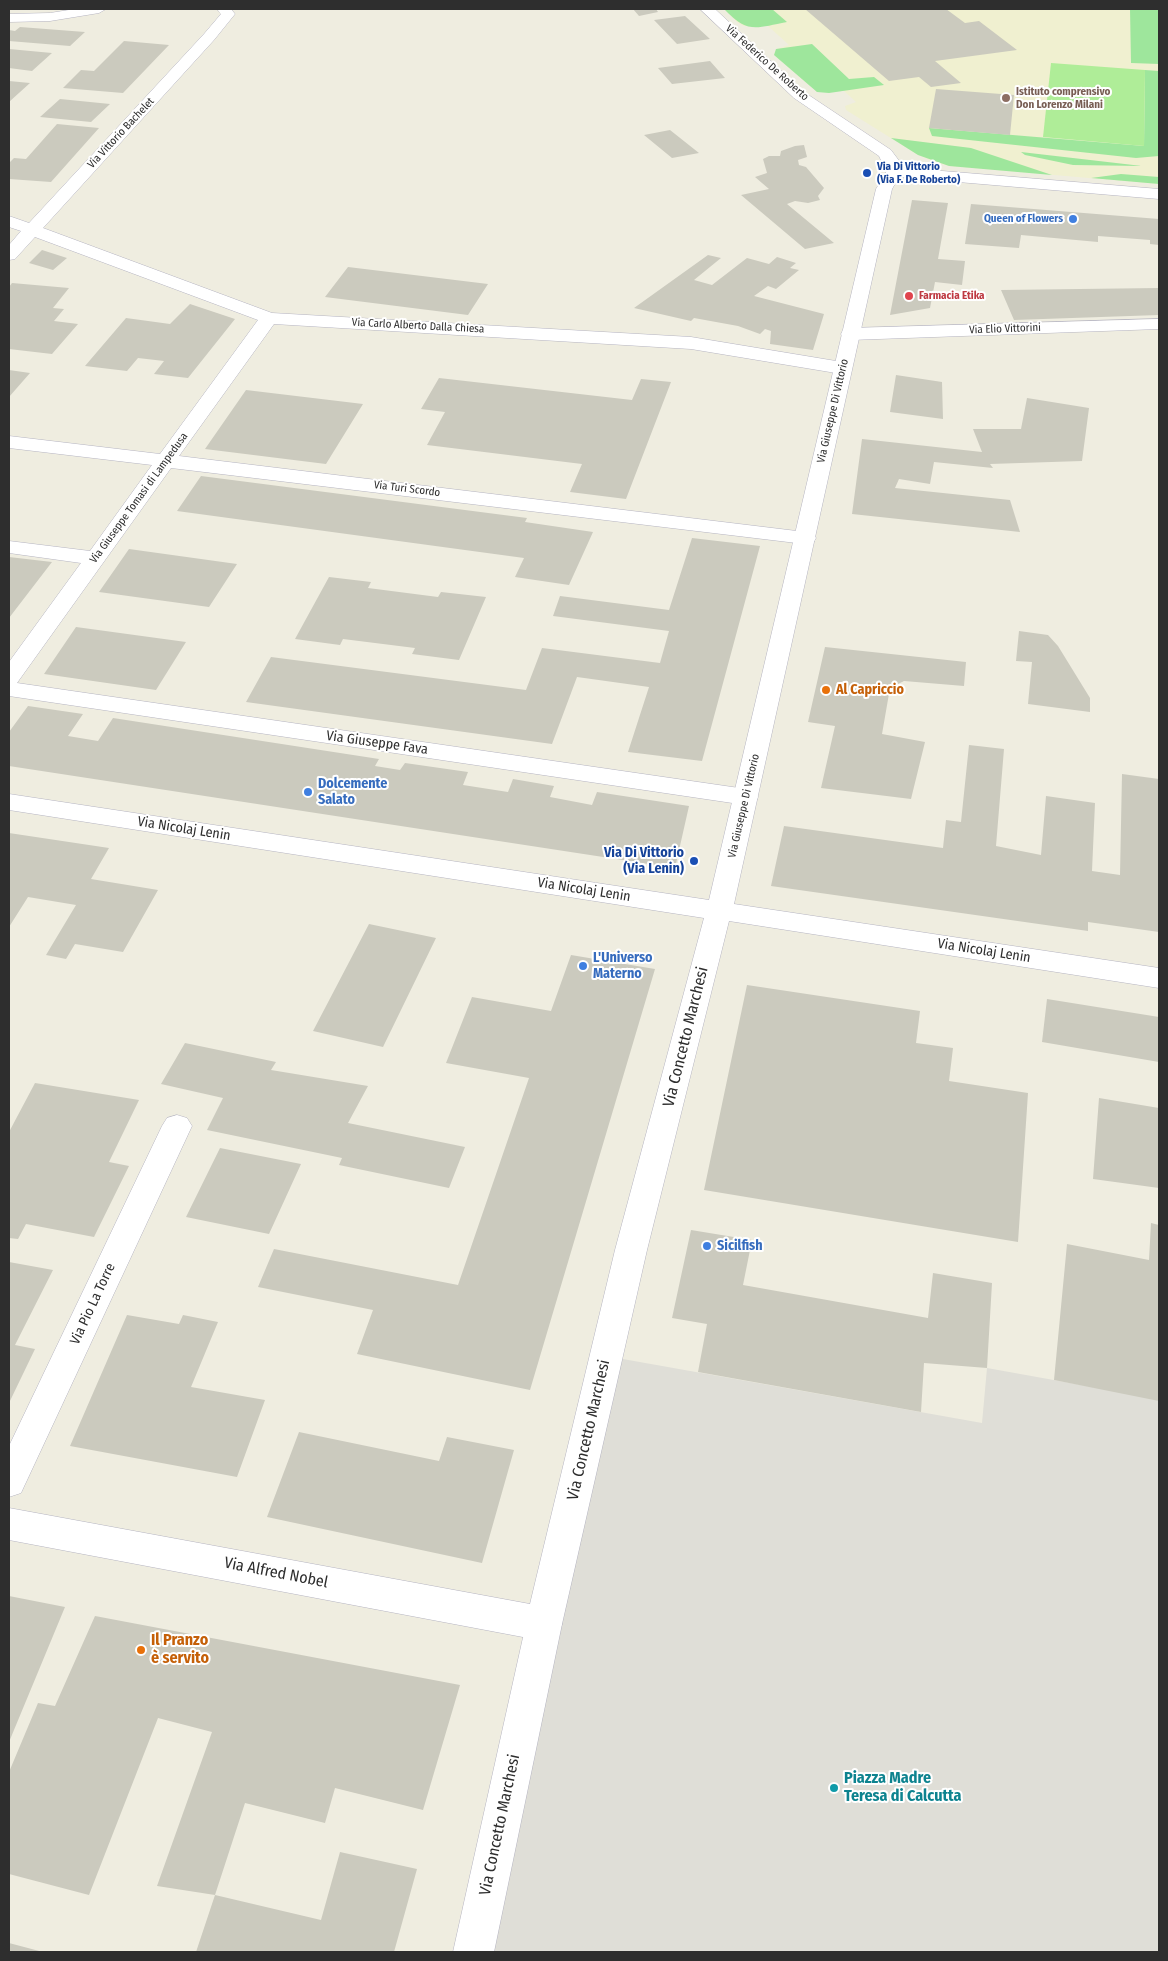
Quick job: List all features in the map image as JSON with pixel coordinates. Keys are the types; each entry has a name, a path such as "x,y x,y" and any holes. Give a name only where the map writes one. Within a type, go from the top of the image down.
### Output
{"street":[{"path":"9,18 50,16 99,9"},
{"name":"Via Vittorio Bachelet","path":"9,255 209,37 228,14 224,9"},
{"name":"Via Federico De Roberto","path":"707,9 799,95 885,152 892,162 894,172"},
{"path":"894,172 1159,194"},
{"name":"Via Giuseppe Di Vittorio","path":"719,911 884,189 894,172"},
{"name":"Via Carlo Alberto Dalla Chiesa","path":"9,221 269,318 691,343 842,368"},
{"name":"Via Giuseppe Tomasi di Lampedusa","path":"9,678 269,318"},
{"name":"Via Elio Vittorini","path":"850,334 1159,324"},
{"name":"Via Turi Scordo","path":"9,442 805,538"},
{"path":"9,547 96,558"},
{"name":"Via Giuseppe Fava","path":"9,689 746,797"},
{"name":"Via Nicolaj Lenin","path":"9,802 1159,978"},
{"name":"Via Concetto Marchesi","path":"473,1952 544,1624 606,1356 719,911"},
{"name":"Via Pio La Torre","path":"9,1482 177,1126"},
{"name":"Via Alfred Nobel","path":"9,1524 544,1624"}],"shaded area":[{"name":"Istituto comprensivo Don Lorenzo Milani","path":"724,9 1159,9 1159,184 949,166 935,162 918,155 846,110 845,106 856,102 844,91 817,92 774,55 776,49 789,45 768,26 744,26 738,23"},
{"name":"Piazza Madre Teresa di Calcutta","path":"606,1356 982,1423 987,1368 1159,1399 1159,1952 473,1952 544,1624"}],"green space":[{"path":"724,9 772,9 787,22 759,27 746,26"},
{"path":"1130,9 1159,9 1159,64 1131,63"},
{"path":"812,44 849,79 874,77 884,85 829,93 817,92 774,55 776,49"},
{"path":"1051,63 1145,70 1144,146 1043,137"},
{"path":"1145,70 1159,71 1159,156 1136,158 932,136 929,128 1144,146"},
{"path":"891,138 971,148 1052,175 949,166 918,155"},
{"path":"1021,152 1142,166 1073,165 1025,155"},
{"path":"1121,174 1159,177 1159,184 1091,178"}],"building":[{"path":"633,9 656,9 658,12 639,16"},
{"path":"805,9 946,9 965,23 979,21 1017,50 935,61 961,83 931,87 919,77 889,81"},
{"path":"685,16 710,39 677,44 654,20"},
{"path":"20,27 85,32 70,46 9,41 9,30 15,31"},
{"path":"124,41 169,45 123,93 63,88 81,70 94,71"},
{"path":"9,49 52,53 32,71 9,68"},
{"path":"710,61 725,78 672,84 658,68"},
{"path":"9,81 30,83 9,102"},
{"path":"936,89 1014,95 1010,135 929,128"},
{"path":"60,99 110,104 91,122 40,117"},
{"path":"57,124 99,128 51,182 9,179 9,163 14,158 26,159"},
{"path":"670,130 699,153 672,158 644,135"},
{"path":"804,145 807,157 798,160 799,165 806,167 824,188 818,196 820,200 808,203 795,201 787,204 834,243 805,249 741,195 769,189 755,177 767,173 763,159 769,156 780,156 781,151"},
{"path":"912,200 948,203 938,259 965,261 962,285 935,282 930,308 890,315"},
{"path":"971,204 1159,219 1159,245 1150,244 1150,240 1098,236 1098,242 1021,235 1019,248 965,244"},
{"path":"42,250 67,258 53,270 29,263"},
{"path":"708,255 721,258 694,280 712,285 747,258 769,264 777,257 796,263 790,268 799,270 776,289 768,286 754,296 824,314 813,350 770,344 771,331 765,329 760,334 738,326 694,318 691,321 634,308"},
{"path":"348,267 488,284 468,315 325,297"},
{"path":"12,283 69,288 53,308 64,309 54,321 78,324 52,354 9,349 9,287"},
{"path":"1159,288 1159,315 1014,320 1001,290"},
{"path":"190,304 235,319 188,378 154,374 164,361 138,358 127,371 85,366 126,318 170,324"},
{"path":"9,370 30,373 9,397"},
{"path":"896,375 942,382 943,419 890,412"},
{"path":"439,378 632,400 641,379 671,382 626,499 570,492 582,464 427,445 445,412 421,409"},
{"path":"246,390 363,404 326,464 205,449"},
{"path":"1027,398 1089,408 1082,461 990,464 993,468 934,462 930,484 899,479 895,488 1010,500 1020,532 852,514 862,439 982,452 973,429 1021,429"},
{"path":"201,476 527,518 525,522 593,532 569,585 515,577 524,558 177,511"},
{"path":"692,538 760,546 702,761 628,752 649,687 577,677 552,744 246,702 271,657 526,690 542,648 660,663 669,631 553,616 560,596 669,610"},
{"path":"129,549 237,564 209,607 99,592"},
{"path":"9,557 52,562 9,618"},
{"path":"329,577 371,582 368,588 438,597 441,592 486,597 459,660 412,654 415,648 343,639 340,645 295,639"},
{"path":"76,627 186,642 156,690 44,674"},
{"path":"1019,631 1048,635 1058,646 1090,698 1090,712 1028,704 1032,662 1016,661"},
{"path":"825,647 966,662 964,686 904,681 890,688 882,734 925,742 911,799 821,788 835,726 808,722"},
{"path":"28,706 83,714 68,736 98,741 113,718 379,759 375,766 400,770 405,763 468,772 463,785 508,792 513,779 554,786 550,797 592,805 597,792 689,806 675,868 9,766 9,732"},
{"path":"969,745 1004,749 996,846 1041,855 1046,796 1095,803 1092,871 1120,875 1122,774 1159,779 1159,932 1088,922 1088,931 771,886 784,826 943,848 946,820 961,822"},
{"path":"9,833 109,848 91,879 158,890 123,952 75,944 66,959 46,955 76,905 28,897 9,927"},
{"path":"369,924 436,938 383,1047 313,1031"},
{"path":"571,955 655,969 530,1390 357,1354 373,1310 258,1287 274,1249 458,1285 529,1078 446,1063 472,997 551,1011"},
{"path":"747,985 920,1011 916,1043 953,1048 949,1081 1028,1093 1018,1242 704,1190"},
{"path":"1047,999 1159,1017 1159,1062 1042,1042"},
{"path":"185,1043 276,1062 271,1070 368,1086 348,1123 465,1147 449,1188 339,1165 342,1158 207,1130 223,1098 161,1084"},
{"path":"35,1083 139,1100 109,1162 129,1166 94,1237 26,1224 18,1239 9,1238 9,1132"},
{"path":"1099,1098 1159,1108 1159,1188 1093,1179"},
{"path":"220,1148 301,1164 269,1234 186,1217"},
{"path":"1151,1223 1159,1225 1159,1401 1054,1380 1067,1244 1149,1260"},
{"path":"691,1230 752,1240 743,1285 928,1318 933,1273 992,1283 987,1368 924,1363 921,1412 698,1372 707,1324 672,1318"},
{"path":"9,1262 53,1270 15,1345 35,1349 9,1403"},
{"path":"127,1315 179,1324 183,1315 218,1322 191,1387 265,1400 237,1477 70,1446"},
{"path":"299,1432 439,1461 447,1437 514,1450 482,1563 267,1517"},
{"path":"9,1596 65,1607 9,1742"},
{"path":"95,1616 460,1685 423,1810 335,1788 325,1823 245,1803 215,1895 157,1886 212,1732 158,1718 89,1895 9,1874 9,1772 38,1703 55,1706"},
{"path":"340,1852 417,1869 394,1952 196,1952 215,1895 321,1920"},
{"path":"9,1943 43,1952 9,1952"}],"place":[{"name":"Istituto comprensivo Don Lorenzo Milani","path":"1006,98"},
{"name":"Via Di Vittorio (Via F. De Roberto)","path":"867,173"},
{"name":"Queen of Flowers","path":"1073,219"},
{"name":"Farmacia Etika","path":"909,296"},
{"name":"Al Capriccio","path":"826,690"},
{"name":"Dolcemente Salato","path":"308,792"},
{"name":"Via Di Vittorio (Via Lenin)","path":"694,861"},
{"name":"L'Universo Materno","path":"583,966"},
{"name":"Sicilfish","path":"707,1246"},
{"name":"Il Pranzo è servito","path":"141,1650"},
{"name":"Piazza Madre Teresa di Calcutta","path":"834,1788"}]}
